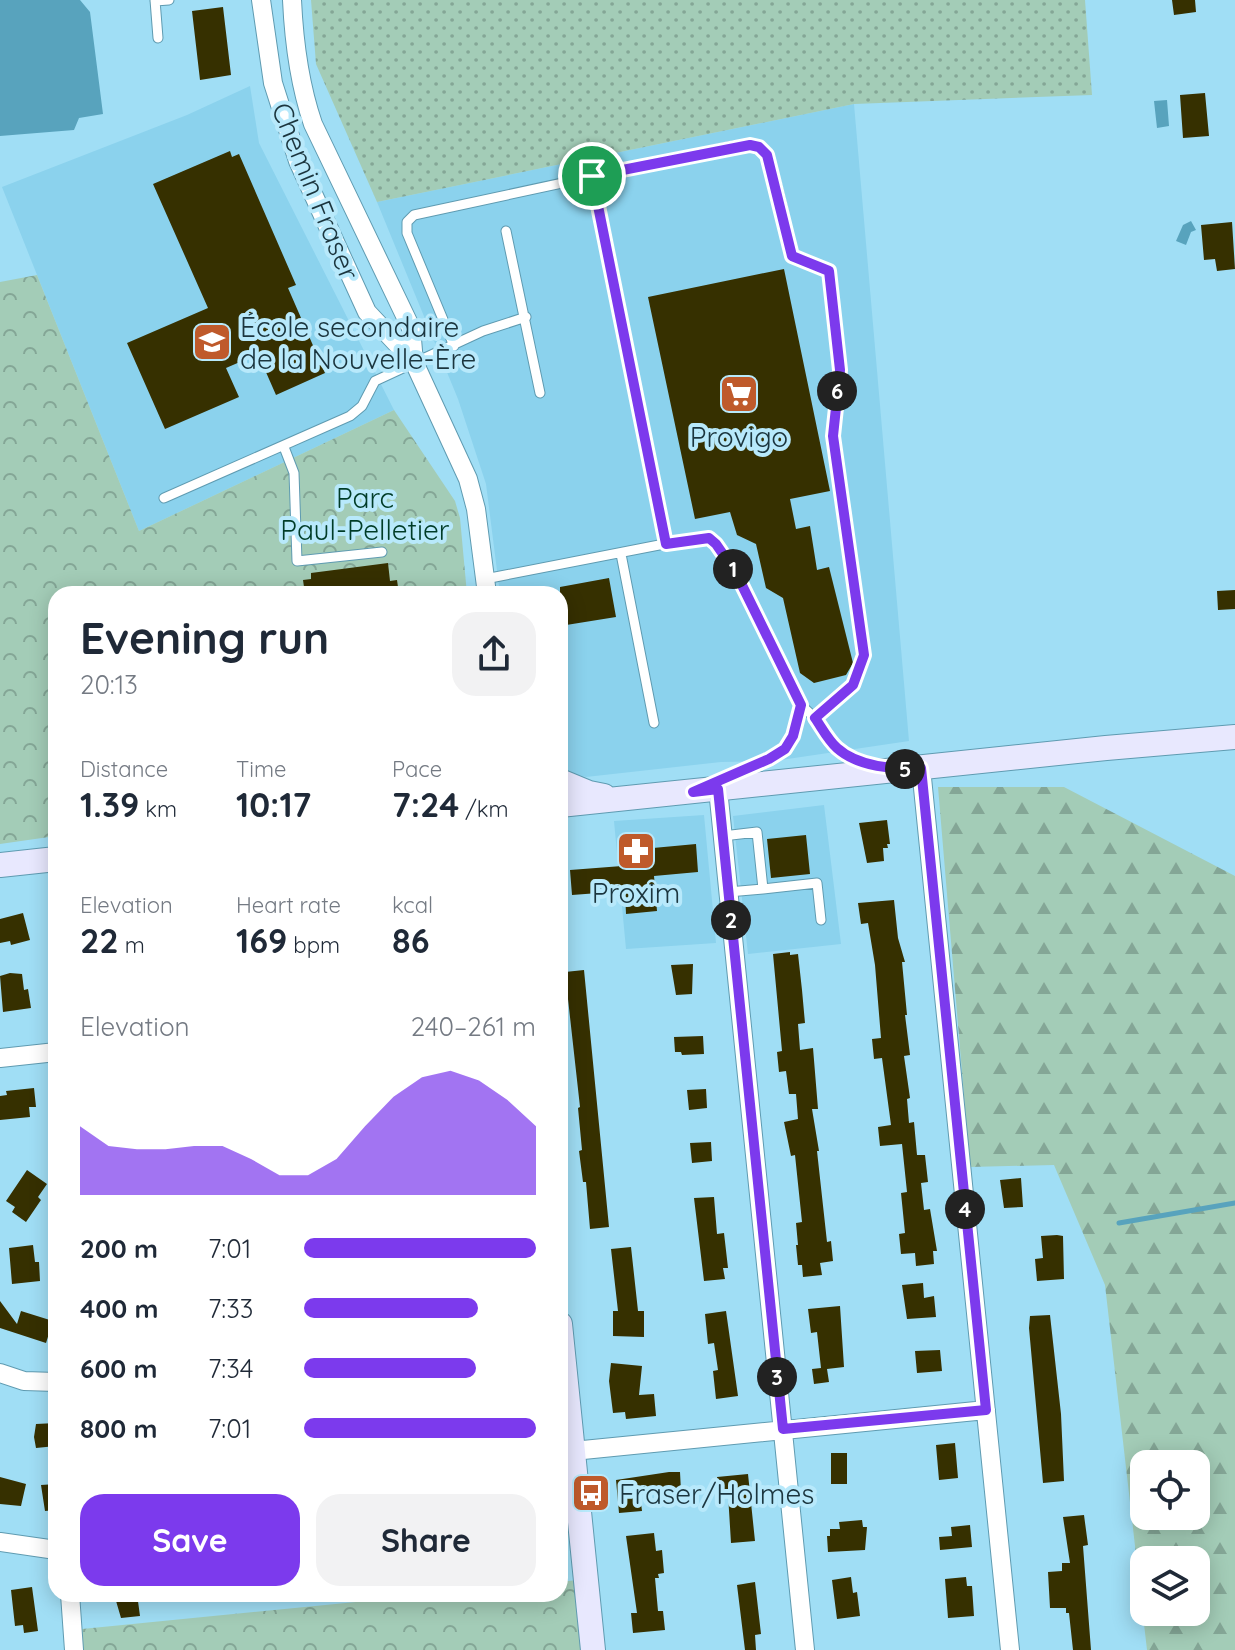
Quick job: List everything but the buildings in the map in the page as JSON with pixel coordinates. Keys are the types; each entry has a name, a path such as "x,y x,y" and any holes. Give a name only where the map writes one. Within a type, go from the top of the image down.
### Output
{"main road":[{"path":"1106,748 1235,728"},
{"path":"568,804 1235,737"},
{"path":"568,784 589,793 622,799"},
{"path":"0,865 48,860"},
{"path":"568,1404 573,1451 569,1497 593,1650"}],"street":[{"name":"Chemin Fraser","path":"261,0 273,83 298,161 367,312 414,362"},
{"name":"Chemin Fraser","path":"292,0 295,48 303,93 313,124 411,328 414,362 472,492 486,586"},
{"path":"910,769 986,1410 1010,1650"},
{"path":"718,789 805,1650"},
{"path":"0,1058 48,1053"},
{"path":"0,1373 24,1381 48,1382"},
{"path":"573,1451 986,1410"},
{"path":"0,1542 48,1549"},
{"path":"71,1602 74,1650"}],"lane":[{"path":"158,38 155,1 169,0"},
{"path":"279,103 303,93"},
{"path":"454,346 411,245 407,222 414,215 734,146 759,147 767,155 792,256 829,271 840,370 833,436 864,655 853,685 815,718"},
{"path":"592,176 666,544"},
{"path":"506,231 540,393"},
{"path":"164,498 350,416 362,406 375,381 503,323 526,317"},
{"path":"284,447 294,473 297,561 382,552"},
{"path":"486,586 666,544 709,538 736,573 801,705 815,718 835,746 843,753 910,769"},
{"path":"621,554 654,723"},
{"path":"693,792 785,749 793,736 801,705"},
{"path":"723,836 757,832 763,889"},
{"path":"728,892 817,883 821,920"}],"shaded area":[{"path":"0,0 80,0 90,12 103,114 79,118 74,130 0,136"},
{"name":"École secondaire de la Nouvelle-Ère","path":"250,86 259,143 394,410 139,531 2,187 187,115"},
{"path":"1167,100 1169,126 1157,128 1154,101"},
{"path":"854,104 909,741 774,761 721,762 586,777 568,772 568,586 499,586 486,484 458,399 377,202"},
{"path":"1191,221 1196,230 1191,232 1186,245 1176,241 1183,225"},
{"path":"824,805 841,944 748,954 733,816"},
{"path":"704,815 716,943 626,949 614,821"}],"green space":[{"path":"311,0 1085,0 1092,95 854,104 377,202 316,64"},
{"name":"Parc Paul-Pelletier","path":"37,275 139,531 394,410 455,501 460,518 466,586 48,586 48,837 0,844 0,282"},
{"path":"938,787 1064,787 1235,876 1235,1650 1147,1650 1144,1626 1210,1626 1210,1546 1135,1546 1133,1530 1210,1530 1210,1450 1130,1450 1130,1502 1105,1285 1054,1165 970,1167"},
{"path":"586,1579 593,1650 74,1650 72,1630 356,1602 568,1602 568,1581"}],"waterway":[{"path":"1119,1223 1235,1203"}],"place":[{"name":"École secondaire de la Nouvelle-Ère","path":"212,342"},
{"name":"Provigo","path":"739,394"},
{"name":"Proxim","path":"636,851"},
{"name":"Fraser/Holmes","path":"591,1493"}],"route":[{"path":"734,146 759,147 767,155 772,170 792,256 829,271 840,370 833,436 864,655 853,685 815,718 843,753 898,770 921,768 986,1410 783,1429 718,789 693,792 785,749 793,736 801,705 736,573 716,544 709,538 695,538 666,544 592,176 734,146"}]}
